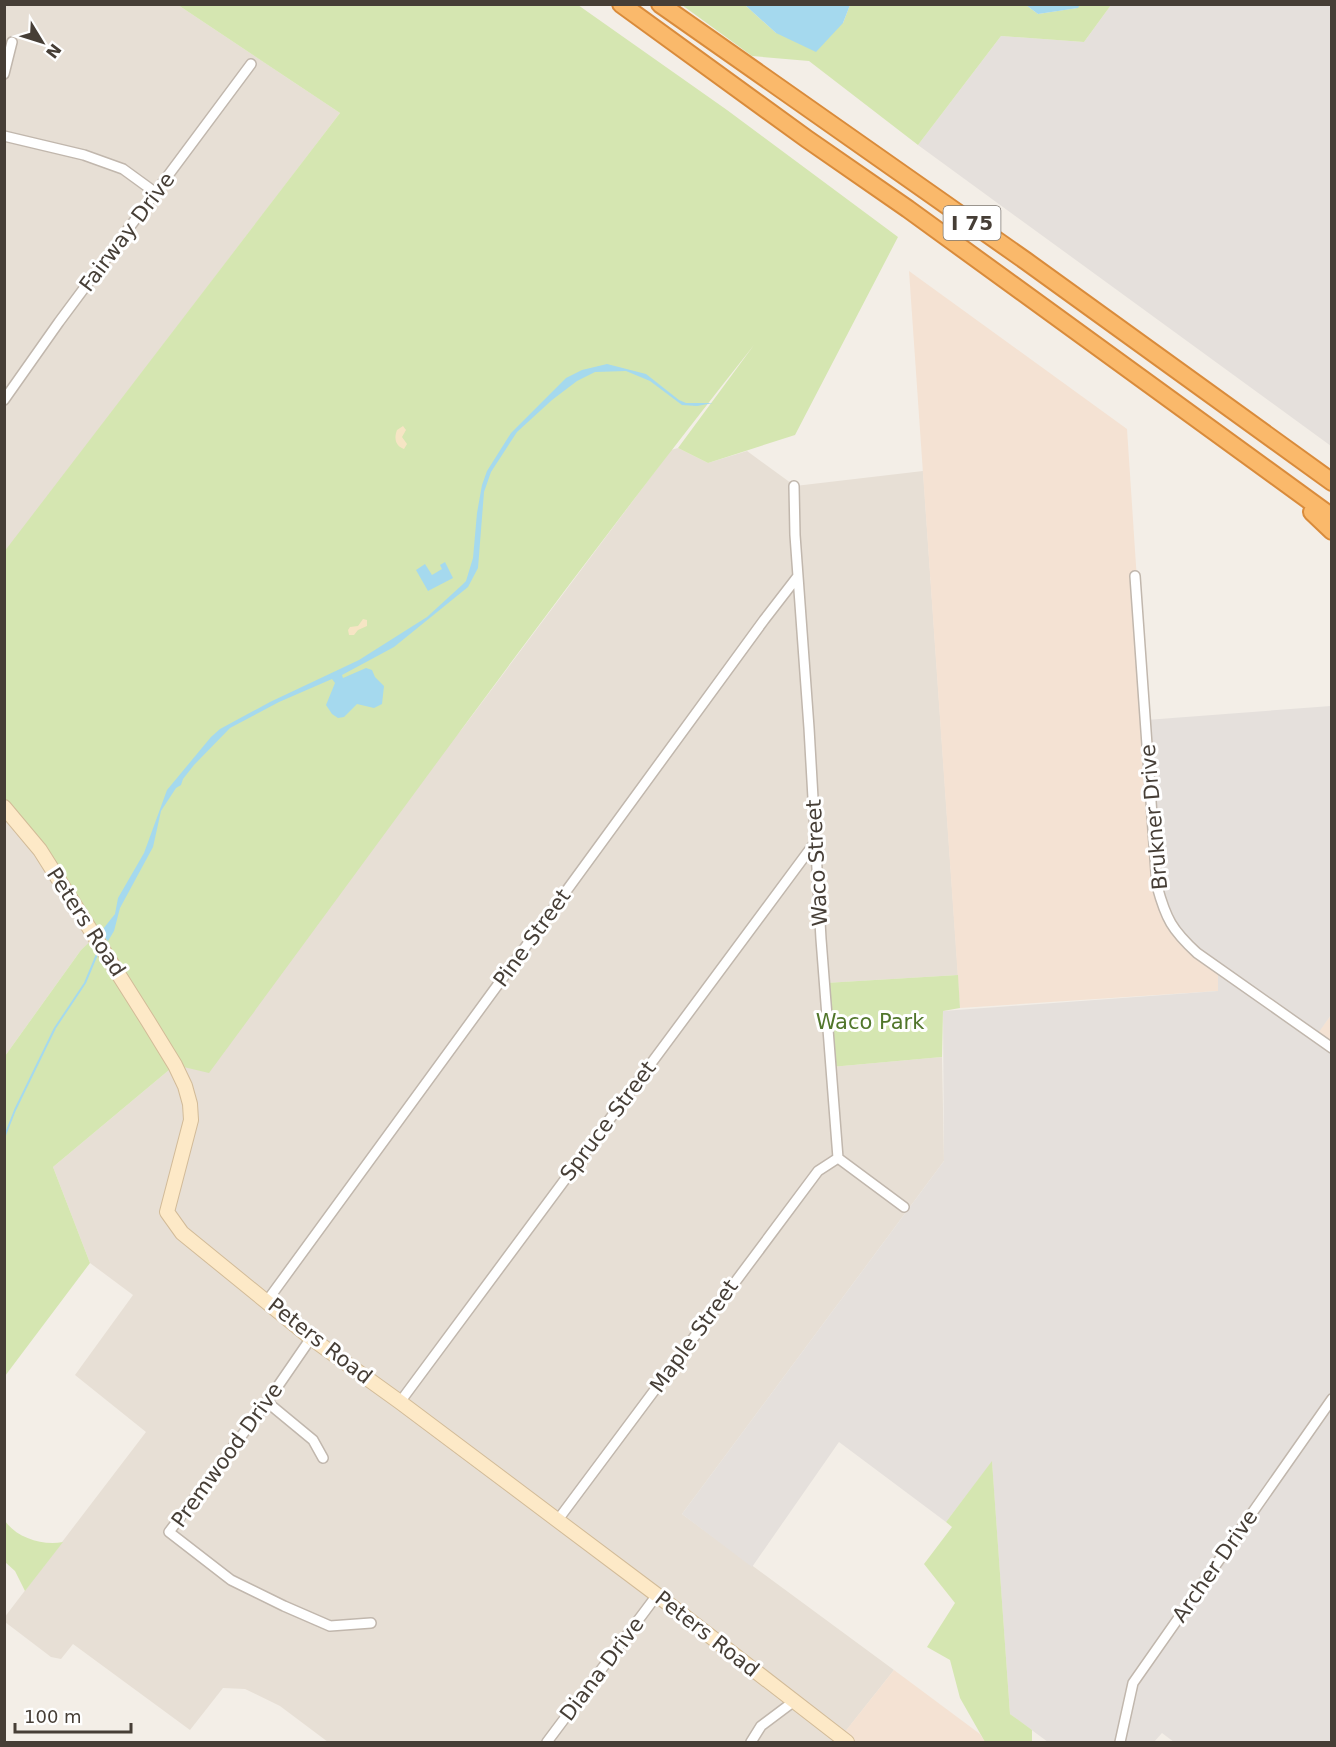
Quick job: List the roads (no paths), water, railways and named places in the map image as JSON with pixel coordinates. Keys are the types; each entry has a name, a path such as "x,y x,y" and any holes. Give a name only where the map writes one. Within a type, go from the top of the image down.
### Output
{"highway":[{"name":"I 75","path":"621,4 1332,516"},
{"name":"I 75","path":"660,4 1008,248 1332,482"},
{"path":"1281,446 1332,475"},
{"path":"1265,468 1332,531"}],"street":[{"path":"4,74 12,42"},
{"name":"Fairway Drive","path":"4,400 59,322 251,64"},
{"path":"4,136 84,155 123,169 156,193"},
{"name":"Waco Street","path":"795,486 798,576 821,939 838,1158"},
{"name":"Pine Street","path":"267,1301 798,576"},
{"name":"Brukner Drive","path":"1135,576 1157,886 1165,915 1182,939 1197,953 1332,1048"},
{"name":"Peters Road","path":"4,807 40,850 175,1065 190,1104 191,1120 168,1212 182,1233 311,1338 657,1595 847,1743"},
{"name":"Spruce Street","path":"400,1402 816,841"},
{"path":"838,1158 904,1207"},
{"name":"Maple Street","path":"557,1521 818,1171 838,1158"},
{"name":"Premwood Drive","path":"311,1338 267,1402 169,1532 231,1580 284,1606 330,1626 371,1623"},
{"name":"Archer Drive","path":"1120,1743 1133,1683 1332,1400"},
{"path":"267,1402 314,1440 323,1458"},
{"name":"Diana Drive","path":"547,1743 657,1595"},
{"path":"751,1743 762,1726 793,1702"}],"water":[{"path":"1080,4 1078,8 1038,14 1026,5"},
{"path":"745,5 850,5 843,23 816,52 776,33"},
{"path":"607,364 646,374 686,403 713,403 697,406 682,405 650,381 626,371 595,372 577,381 552,400 517,432 491,472 484,492 478,568 468,587 394,647 342,675 343,678 366,668 372,670 384,686 382,704 374,708 357,704 344,717 338,718 326,705 335,683 332,679 279,702 230,728 194,765 161,811 153,847 120,908 114,931 108,941 103,929 115,914 118,898 144,853 167,790 211,737 220,729 270,702 359,660 427,617 462,585 466,581 473,558 482,485 487,471 511,433 566,378 582,370"},
{"path":"445,562 453,578 428,591 416,570 425,564 432,575 442,569 440,565"}],"waterway":[{"path":"4,1138 55,1028 85,983 98,952"}],"park label":[{"name":"Waco Park","path":"870,1022"}]}
